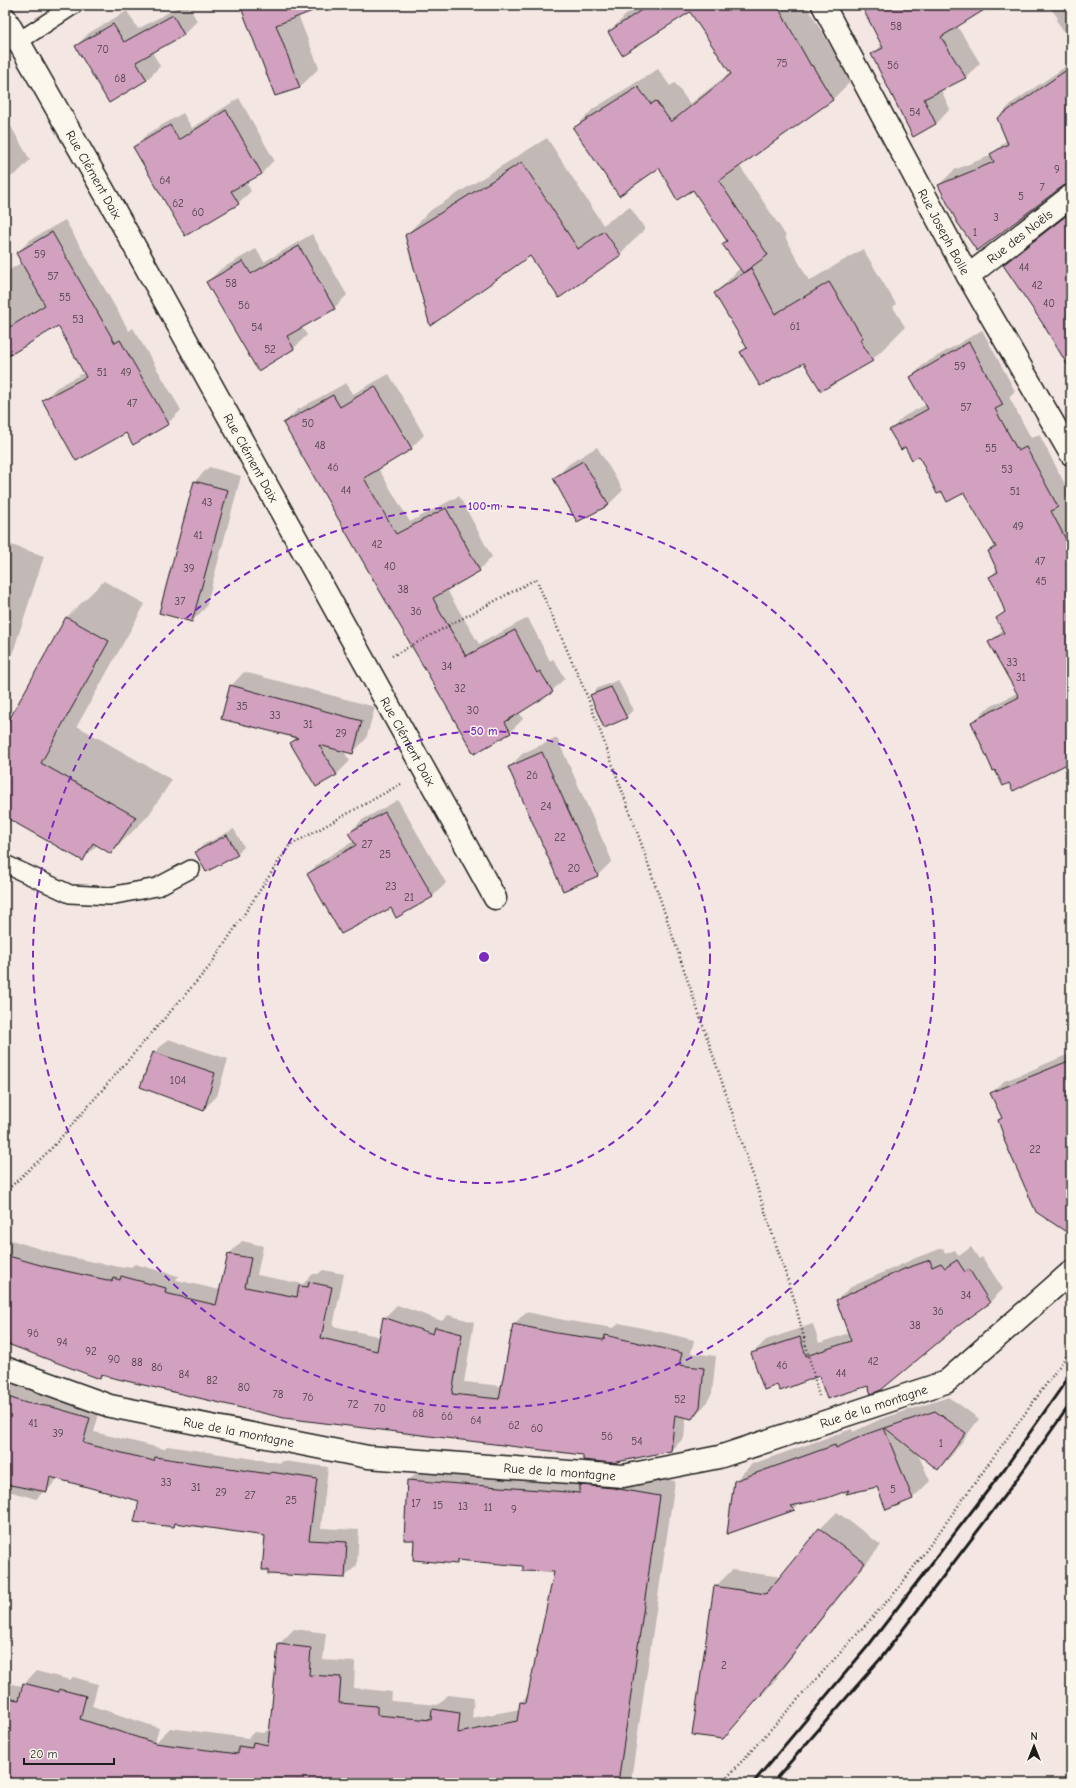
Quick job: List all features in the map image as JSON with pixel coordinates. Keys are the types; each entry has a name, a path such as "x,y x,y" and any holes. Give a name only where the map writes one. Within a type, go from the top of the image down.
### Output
{"street":[{"name":"Rue Joseph Bolle","path":"822,5 968,276 1071,454"},
{"name":"Rue Clément Daix","path":"5,18 110,202 495,898"},
{"name":"Rue des Noëls","path":"968,276 1071,196"},
{"name":"Rue de la montagne","path":"5,1368 110,1406 368,1457 623,1476 719,1457 946,1382 1071,1272"}],"lane":[{"path":"19,41 74,5"},
{"path":"5,864 70,894 110,896 157,887 191,869"}],"path":[{"path":"368,668 536,579 588,698 641,844 794,1299 826,1422"},
{"path":"5,1192 50,1150 210,966 289,846 424,770"},
{"path":"722,1783 898,1589 1071,1350"}],"building":[{"path":"240,5 323,5 323,7 276,25 300,88 275,96"},
{"path":"649,5 777,5 811,66 812,65 833,100 719,181 768,255 743,273 722,244 727,241 693,190 677,200 659,168 619,196 573,128 638,87 651,104 656,101 671,122 731,74 690,12 622,55 608,32"},
{"path":"861,5 992,5 941,37 966,78 924,99 936,124 913,137 871,54 883,48"},
{"path":"173,15 184,35 136,62 147,80 109,103 75,46 113,24 124,42"},
{"path":"1071,67 1071,184 1063,186 977,251 957,222 938,185 994,162 990,154 1008,144 997,118"},
{"path":"226,110 262,174 231,191 239,204 185,236 133,147 170,125 179,140"},
{"path":"522,162 578,249 604,231 621,255 559,298 530,256 430,326 405,235"},
{"path":"1071,212 1071,371 1043,324 1003,265"},
{"path":"52,232 115,343 120,340 169,424 133,445 126,433 76,461 42,400 86,377 58,326 5,358 5,330 45,305 16,253"},
{"path":"299,246 335,309 287,336 294,349 258,371 206,282 243,261 251,274"},
{"path":"751,268 775,314 829,282 863,338 860,340 873,361 821,391 804,363 760,386 740,352 747,348 714,293"},
{"path":"969,342 1003,405 995,409 1018,451 1026,447 1058,507 1051,511 1071,549 1071,762 1013,791 1009,783 1003,786 995,770 993,771 971,722 1019,697 988,642 1004,633 996,618 1005,612 997,591 989,577 998,572 988,551 996,547 964,493 947,502 942,492 937,494 919,456 912,460 905,447 901,450 889,430 928,409 910,377"},
{"path":"375,386 412,449 364,478 396,534 446,508 480,571 433,598 440,612 466,656 515,630 537,673 540,671 553,692 505,722 511,733 474,754 283,423 333,395 340,407"},
{"path":"583,461 609,505 577,522 553,478"},
{"path":"194,481 228,490 192,622 159,613"},
{"path":"66,617 109,641 41,763 136,817 111,854 93,843 83,861 5,817 5,727"},
{"path":"230,685 362,721 353,754 319,745 337,775 316,787 290,743 298,738 221,719"},
{"path":"611,687 627,718 604,728 590,695"},
{"path":"542,752 598,876 563,891 508,767"},
{"path":"385,812 433,897 396,918 391,908 341,934 307,874 356,845 348,833"},
{"path":"227,835 238,855 206,872 195,852"},
{"path":"153,1052 215,1073 204,1111 140,1087"},
{"path":"1071,1060 1071,1235 1036,1212 1004,1140 998,1120 1002,1118 990,1093"},
{"path":"228,1254 251,1258 245,1287 297,1297 299,1286 308,1287 309,1282 332,1287 321,1338 377,1351 383,1317 433,1334 435,1327 462,1334 452,1394 499,1399 513,1324 556,1333 604,1340 605,1335 682,1353 679,1365 704,1368 700,1407 692,1419 675,1415 671,1451 612,1463 583,1460 583,1455 284,1418 101,1375 100,1379 5,1343 5,1255 47,1267 112,1281 113,1278 120,1280 121,1276 166,1288 165,1293 216,1305"},
{"path":"930,1260 932,1267 941,1263 945,1268 957,1260 965,1272 969,1269 990,1303 958,1326 881,1390 871,1394 868,1386 827,1399 819,1376 780,1391 777,1385 764,1390 751,1353 800,1337 806,1356 851,1341 836,1300 904,1269"},
{"path":"5,1396 26,1403 52,1407 90,1418 83,1443 154,1461 155,1457 269,1474 271,1472 317,1479 309,1540 347,1542 345,1578 268,1574 268,1570 262,1570 265,1536 175,1523 174,1527 134,1522 139,1501 50,1477 47,1492 5,1484"},
{"path":"935,1411 966,1433 938,1470 885,1428"},
{"path":"884,1428 913,1499 886,1510 877,1487 846,1494 849,1490 827,1498 791,1506 795,1510 727,1534 734,1481 835,1445 836,1448 864,1435"},
{"path":"407,1480 580,1493 580,1485 613,1488 660,1496 618,1783 17,1783 5,1781 5,1698 19,1700 23,1683 59,1692 59,1689 86,1696 80,1719 155,1743 238,1754 238,1746 252,1748 253,1742 268,1745 278,1644 311,1648 309,1675 341,1677 339,1703 377,1706 377,1715 431,1720 432,1709 460,1713 458,1733 517,1721 520,1702 526,1703 554,1572 523,1571 523,1566 457,1560 457,1564 413,1560 414,1540 404,1540"},
{"path":"819,1528 865,1563 762,1694 723,1739 692,1735 714,1586 766,1594"}],"railway":[{"path":"753,1783 868,1646 1005,1468 1071,1374"},
{"path":"772,1783 882,1657 1017,1479 1071,1403"}]}
